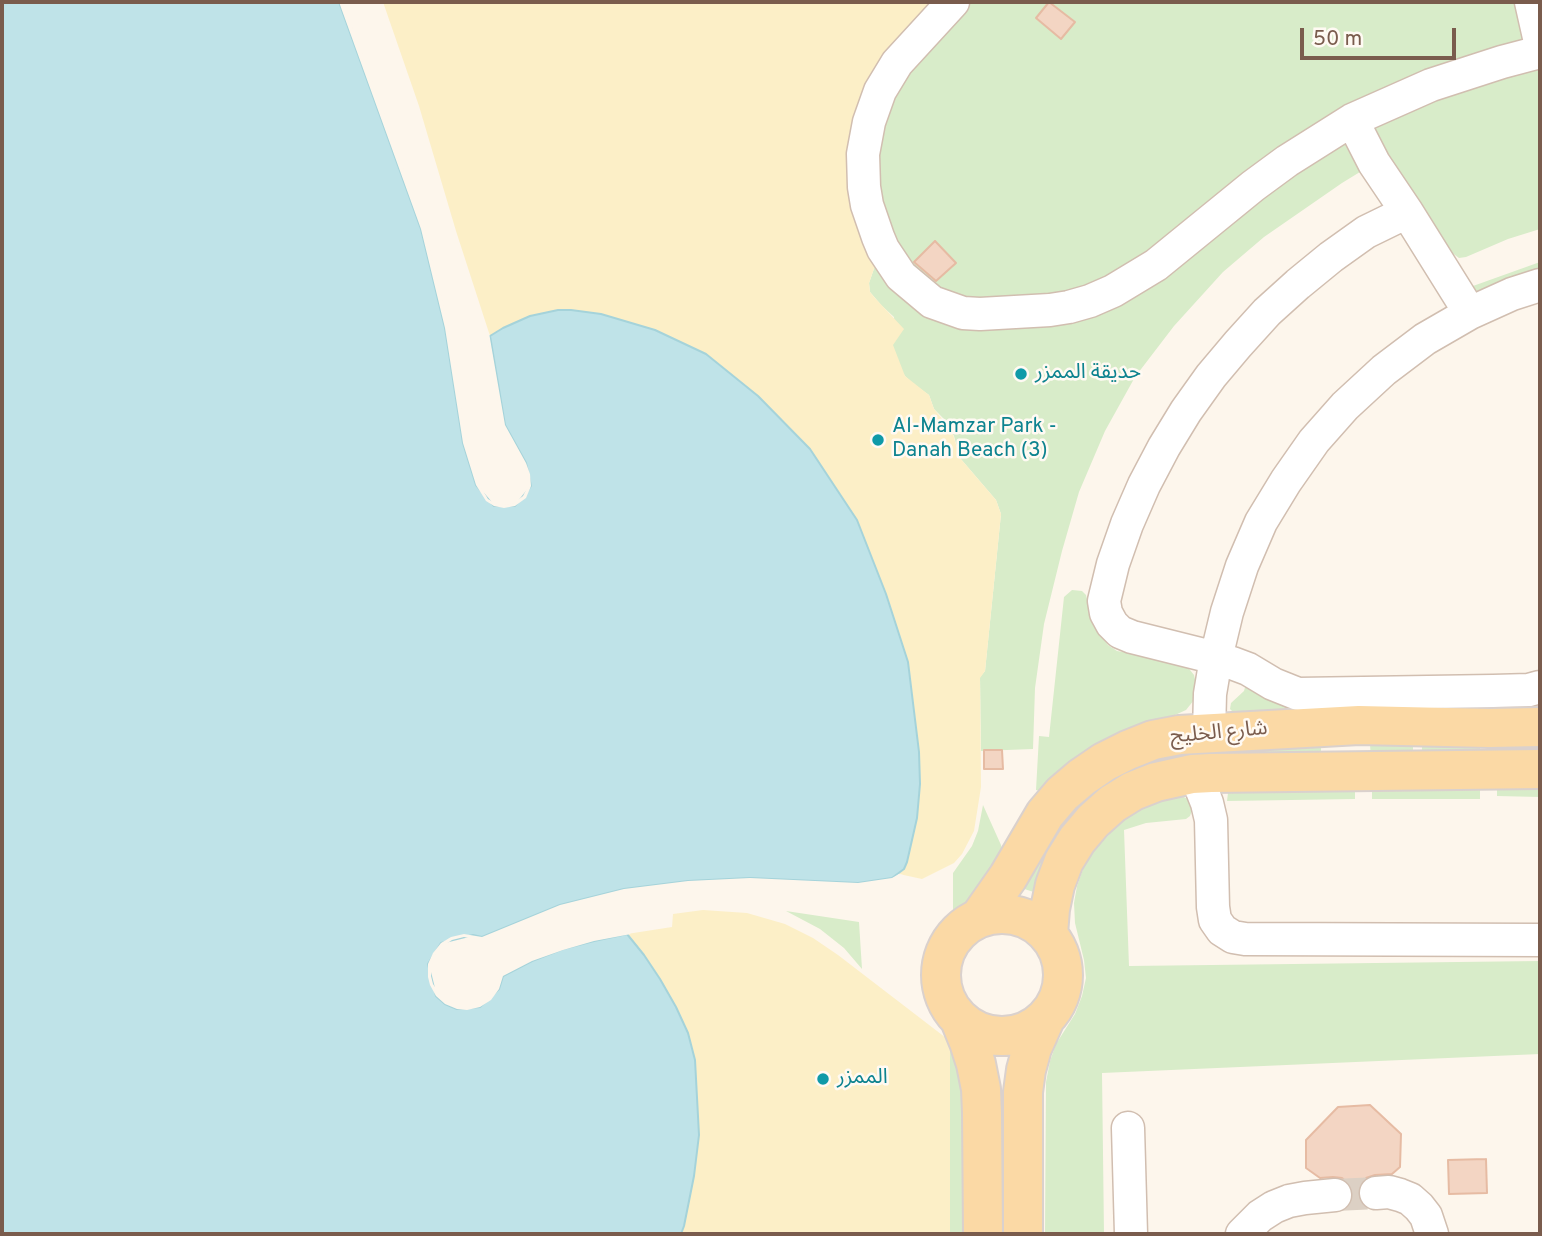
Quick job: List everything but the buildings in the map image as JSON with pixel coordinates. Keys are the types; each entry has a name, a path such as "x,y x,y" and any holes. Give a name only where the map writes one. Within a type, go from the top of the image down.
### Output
{"main road":[{"name":"شارع الخليج","path":"980,917 1008,877 1045,814 1062,794 1104,762 1153,740 1179,735 1359,725 1540,727"},
{"path":"1202,774 1209,733"},
{"name":"شارع الخليج","path":"1048,934 1055,885 1077,840 1112,804 1133,791 1156,782 1202,774 1540,769"},
{"path":"1010,914 1024,917 1048,934 1057,947 1064,977 1055,1007 1045,1019 1018,1034 1002,1036 987,1035 960,1020 949,1007 942,990 940,973 943,956 951,940 962,928 980,917 1010,914"},
{"path":"1023,1234 1023,1092 1032,1048 1045,1019"},
{"path":"960,1020 969,1042 981,1088 983,1234"}],"street":[{"path":"953,2 897,63 880,91 869,122 863,165 867,205 878,237 892,264 908,283 932,302 962,313 1050,310 1090,301 1113,291 1156,265 1276,169 1352,120 1431,85 1540,52"},
{"path":"1531,2 1540,42"},
{"path":"1352,120 1374,163 1470,313"},
{"path":"1407,212 1366,232 1331,257 1283,298 1211,376 1181,420 1144,485 1113,564 1104,601 1106,613 1120,632 1248,669 1273,684 1298,694 1529,690 1540,687"},
{"path":"1209,733 1210,694 1216,658 1242,566 1256,533 1286,481 1314,441 1345,406 1384,370 1425,339 1470,313 1540,285"},
{"path":"1202,774 1204,796 1211,820 1215,920 1222,930 1233,937 1540,940"},
{"path":"1128,1128 1131,1234"},
{"path":"1376,1193 1389,1192 1410,1199 1426,1216 1432,1234"},
{"path":"1242,1234 1260,1216 1281,1204 1335,1195"}],"green space":[{"name":"حديقة الممزر","path":"937,2 1540,2 1540,229 1459,258 1451,252 1386,156 1264,237 1223,272 1174,326 1135,377 1105,431 1079,492 1044,624 1035,688 1033,749 981,751 980,677 985,671 1001,514 996,500 960,458 954,436 934,409 929,395 913,384 902,371 892,345 895,340 894,317 870,292 869,283 876,263 853,179"},
{"path":"1540,262 1540,272 1486,291 1474,289 1473,286"},
{"path":"1072,590 1082,591 1086,595 1094,627 1108,645 1117,651 1186,665 1194,675 1197,688 1194,700 1186,710 1112,736 1093,747 1040,791 1036,790 1039,736 1049,737 1064,597"},
{"path":"1246,684 1258,689 1272,701 1352,710 1234,713 1230,709 1231,703 1244,691"},
{"path":"1480,742 1480,756 1422,757 1422,743"},
{"path":"1413,743 1413,756 1371,757 1370,745"},
{"path":"1321,744 1321,758 1234,760 1233,746"},
{"path":"1185,747 1187,761 1037,893 1021,888 1043,841 1095,783"},
{"path":"1497,788 1540,788 1540,797 1497,796"},
{"path":"1372,790 1480,790 1480,799 1372,799"},
{"path":"1355,791 1355,799 1227,801 1228,793"},
{"path":"1181,796 1191,801 1193,807 1186,819 1146,823 1124,830 1129,966 1540,961 1540,1054 1102,1073 1104,1234 1045,1234 1046,1082 1056,1044 1075,1014 1086,978 1075,923 1077,886 1093,851 1120,823 1153,804"},
{"path":"983,805 1004,857 984,898 953,920 953,873 972,846"},
{"path":"786,911 859,922 862,969 844,948 820,929"},
{"path":"950,1041 965,1083 968,1234 950,1234"}],"sand":[{"name":"Al-Mamzar Park - Danah Beach (3)","path":"383,2 937,2 869,88 876,263 869,283 870,292 904,329 893,345 905,376 929,395 934,409 952,431 960,458 996,500 1001,514 985,671 980,678 981,787 974,831 954,863 922,879 899,874 907,862 917,818 920,784 886,594 857,520 810,449 758,396 706,354 654,330 558,310 530,316 490,336 419,106"},
{"name":"الممزر","path":"703,910 747,913 785,924 813,938 950,1041 950,1234 681,1234 694,1176 699,1135 695,1060 660,979 627,934 672,927 673,914"}],"water":[{"path":"2,2 339,2 421,229 445,328 463,443 476,485 494,506 515,506 531,486 526,463 505,425 490,336 530,316 571,310 601,314 655,330 706,354 758,396 810,449 857,520 886,594 908,662 919,752 920,784 917,818 904,869 892,878 858,883 750,878 688,881 624,889 560,905 482,937 473,935 441,943 428,964 436,996 445,1004 457,1009 480,1007 499,989 503,976 532,961 563,949 627,934 644,955 676,1007 688,1033 695,1060 699,1135 694,1176 681,1234 2,1234"}],"pier":[{"path":"339,2 342,2 363,54 425,228 449,328 467,443 479,484 488,499 504,505 514,503 523,496 528,486 523,464 502,426 487,337 489,333 505,425 530,474 531,486 526,498 515,506 494,506 486,501 476,485 463,443 445,328 421,229"},
{"path":"903,875 894,881 858,886 750,882 688,884 624,892 561,909 483,941 464,937 443,946 432,965 433,984 447,1001 467,1006 488,997 496,987 501,973 531,958 593,937 626,931 631,934 594,941 532,961 503,976 499,989 491,1000 480,1007 467,1010 445,1004 436,996 428,977 428,964 433,953 441,943 451,937 464,934 482,937 560,905 624,889 688,881 750,878 858,883 892,878"}],"tunnel":[{"path":"1335,1195 1376,1193"}],"place":[{"name":"حديقة الممزر","path":"1021,374"},
{"name":"Al-Mamzar Park - Danah Beach (3)","path":"878,440"},
{"name":"الممزر","path":"823,1079"}]}
